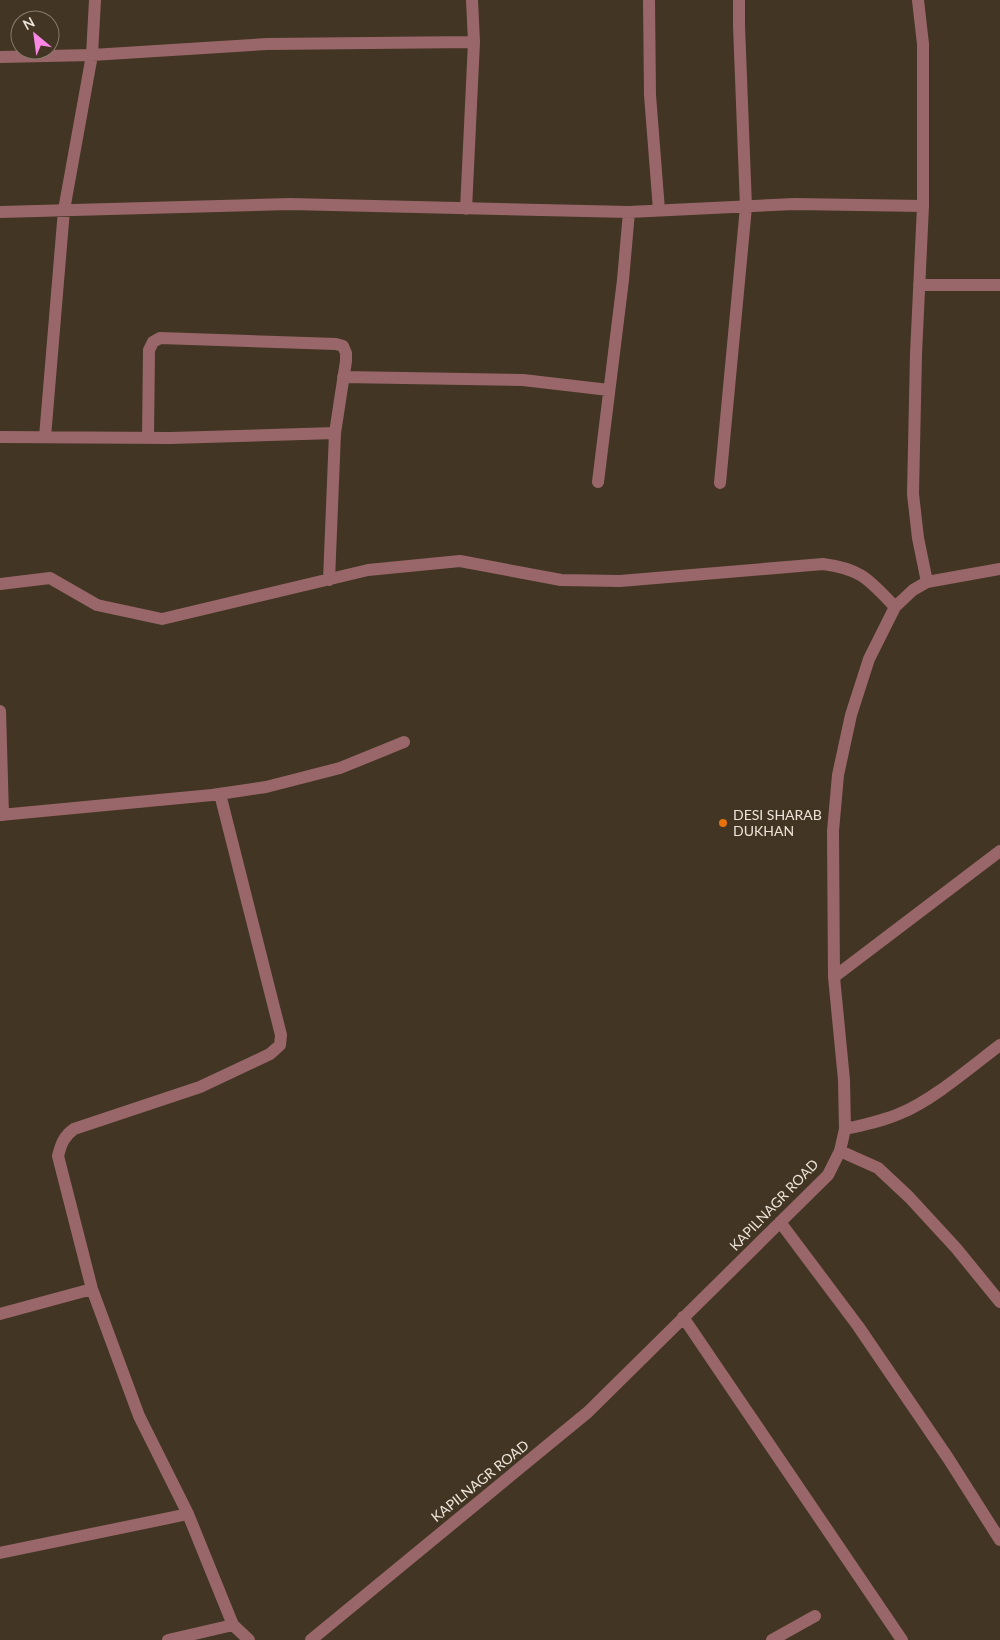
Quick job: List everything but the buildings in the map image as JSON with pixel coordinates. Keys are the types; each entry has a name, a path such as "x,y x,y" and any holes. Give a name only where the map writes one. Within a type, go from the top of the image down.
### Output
{"street":[{"path":"45,437 64,210 92,55 95,0"},
{"path":"466,209 474,42 472,0"},
{"path":"649,0 650,95 659,210"},
{"path":"720,483 746,207 739,0"},
{"path":"918,0 923,44 923,206 913,494 918,538 927,582"},
{"path":"0,57 92,55 267,44 474,42"},
{"path":"0,212 290,204 629,212 833,204 923,206"},
{"path":"598,482 629,212"},
{"path":"919,285 1000,285"},
{"path":"148,438 149,350 153,342 160,338 336,344 343,346 346,353 335,433 329,580"},
{"path":"343,378 523,380 609,390"},
{"path":"0,437 148,438 335,433"},
{"path":"0,584 50,578 97,605 162,619 368,570 460,561 561,580 620,581 823,564 843,566 857,572 871,582 895,607"},
{"name":"KAPILNAGR ROAD","path":"311,1640 588,1412 828,1174 840,1151 844,1129 844,1080 834,977 833,831 838,775 851,715 868,660 895,607 913,590 927,582 1000,569"},
{"path":"0,711 2,815 220,794 266,787 340,768 404,742"},
{"path":"220,794 281,1040 276,1050 270,1054 200,1087 74,1129 68,1133 58,1156 92,1289 139,1416 188,1514 233,1625 249,1640"},
{"path":"834,977 1000,851"},
{"path":"844,1129 877,1122 902,1113 925,1100 1000,1045"},
{"path":"840,1151 878,1168 909,1197 956,1248 1000,1302"},
{"path":"780,1222 858,1326 948,1458 1000,1540"},
{"path":"0,1314 92,1289"},
{"path":"683,1318 902,1640"},
{"path":"0,1553 188,1514"},
{"path":"772,1640 815,1616"},
{"path":"168,1640 233,1625"}],"place":[{"name":"DESI SHARAB DUKHAN","path":"723,823"}]}
